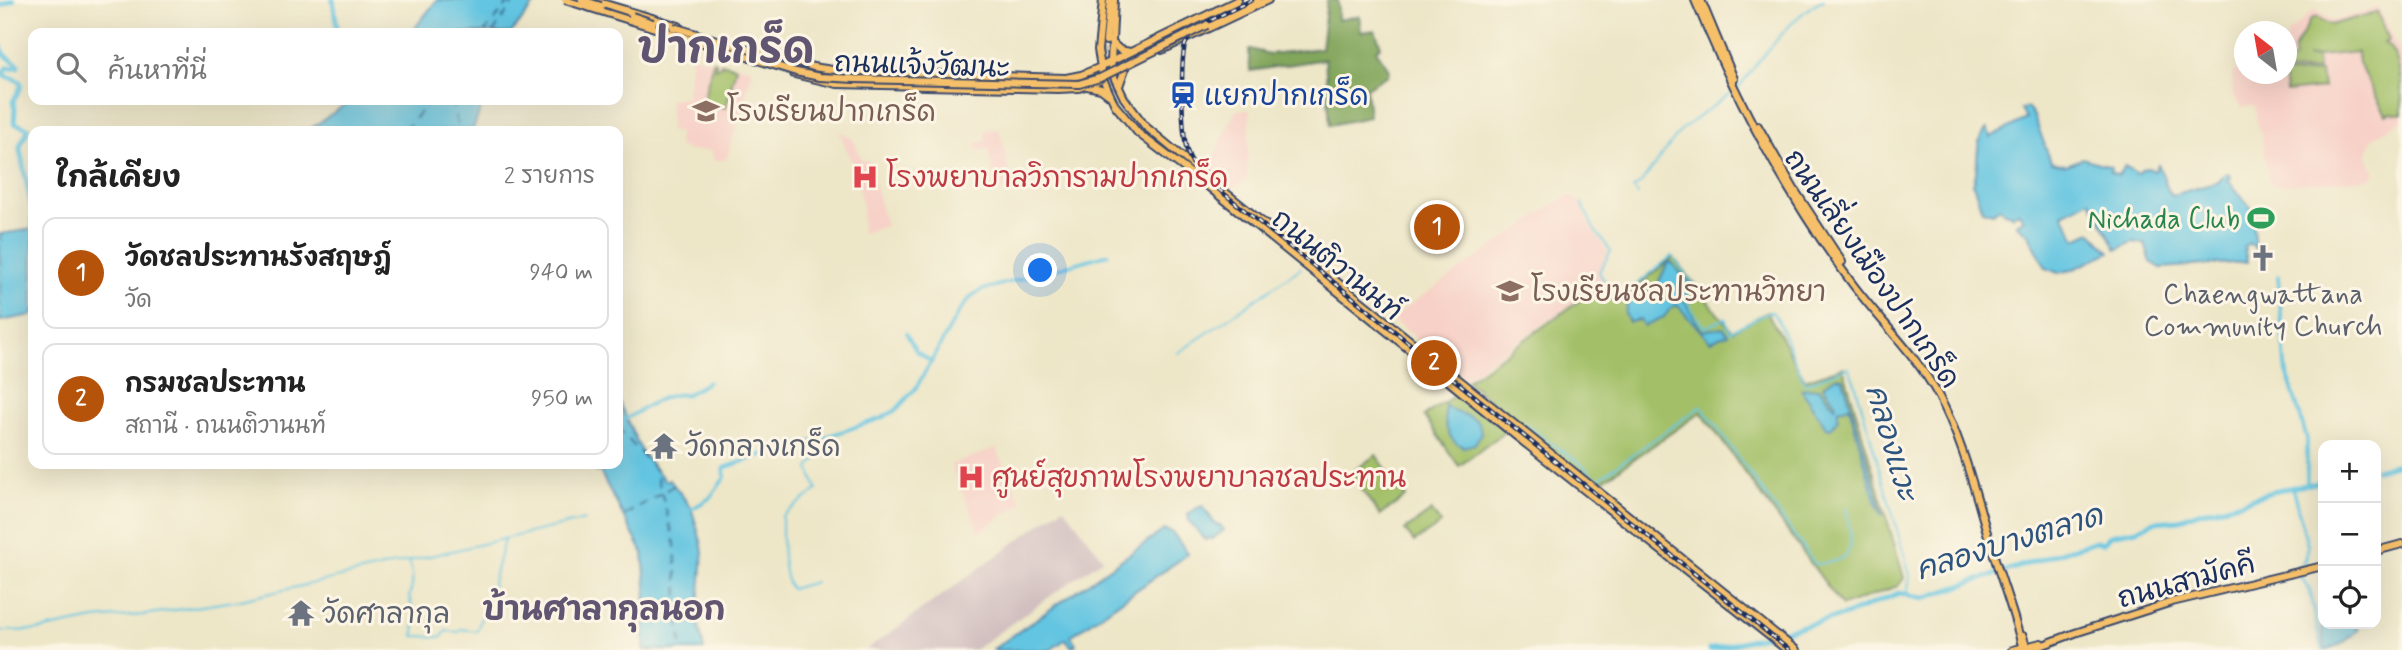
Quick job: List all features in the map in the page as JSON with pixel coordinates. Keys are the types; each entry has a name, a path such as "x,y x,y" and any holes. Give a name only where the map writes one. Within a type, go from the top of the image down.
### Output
{"main road":[{"name":"ถนนแจ้งวัฒนะ","path":"567,0 571,5 824,82 1047,89 1087,86 1268,0"},
{"name":"ถนนแจ้งวัฒนะ","path":"567,0 796,72 845,78 1079,84 1100,78 1248,0"},
{"name":"ถนนแจ้งวัฒนะ","path":"582,0 782,64 821,73 1072,81 1098,74 1258,0"},
{"name":"ถนนแจ้งวัฒนะ","path":"592,0 805,64 839,71 1047,77 1074,77 1087,73 1238,0"},
{"name":"ถนนติวานนท์","path":"1108,0 1106,40 1114,91 1126,120 1138,133 1211,185 1781,642 1796,650"},
{"name":"ถนนติวานนท์","path":"1108,0 1098,50 1103,79 1145,126 1211,185"},
{"name":"ถนนเลี่ยงเมืองปากเกร็ด","path":"1695,0 1739,94 1794,189 1849,272 1934,383 1959,433 2026,649"},
{"name":"ถนนเลี่ยงเมืองปากเกร็ด","path":"1701,0 1735,86"},
{"path":"599,13 602,3"},
{"path":"632,16 651,19 812,69 839,71"},
{"path":"676,36 681,26"},
{"path":"1158,39 1157,45 1164,49"},
{"path":"1106,40 1120,50 1131,52"},
{"path":"1087,73 1098,50"},
{"path":"1087,86 1114,91 1125,69"},
{"path":"796,72 823,80 987,87"},
{"path":"1047,77 1051,84 1047,89"},
{"path":"2381,550 2402,544"},
{"name":"ถนนสามัคคี","path":"2012,650 2026,649 2172,602 2318,567"},
{"name":"ถนนเลี่ยงเมืองปากเกร็ด","path":"2001,573 2026,649"},
{"path":"2024,637 2039,643"},
{"name":"ถนนสามัคคี","path":"2026,649 2061,638"},
{"name":"ถนนติวานนท์","path":"1781,642 1787,650"}],"shaded area":[{"path":"2378,7 2402,55 2402,120 2373,138 2367,153 2375,174 2368,179 2274,186 2269,180 2255,106 2242,107 2232,93 2233,72 2234,84 2297,84 2297,25 2315,10 2333,21"},
{"name":"โรงเรียนปากเกร็ด","path":"691,56 753,69 726,160 714,160 712,150 686,151 686,148 678,147 679,132 670,131 670,99 687,97"},
{"path":"1236,110 1250,110 1247,180 1230,190 1208,169"},
{"path":"999,128 1011,179 997,195 988,149 978,151 976,143 986,141 984,131"},
{"name":"โรงพยาบาลวิภารามปากเกร็ด","path":"839,131 853,139 862,161 868,160 886,226 862,233 862,202 854,167"},
{"name":"โรงเรียนชลประทานวิทยา","path":"1571,195 1580,202 1589,224 1608,252 1600,268 1603,282 1465,378 1391,318 1566,196"},
{"path":"996,448 1022,503 979,532 951,465"},
{"path":"1064,507 1103,559 974,650 866,650"}],"green space":[{"path":"1327,0 1338,0 1338,20 1359,16 1361,32 1375,30 1381,46 1376,50 1389,69 1388,75 1366,88 1369,117 1330,125 1325,59 1250,71 1249,49 1270,54 1321,48"},
{"path":"2377,12 2389,40 2384,43 2390,48 2398,64 2402,114 2386,115 2358,63 2357,52 2307,57 2317,57 2318,70 2297,71 2297,44 2311,19 2317,17 2331,25"},
{"path":"713,61 716,62 715,68 721,63 736,67 726,108 703,101"},
{"path":"2321,72 2323,88 2286,92 2285,84 2297,84 2297,74"},
{"path":"1673,257 1732,331 1767,312 1805,380 1843,367 1904,578 1898,586 1842,606 1701,412 1595,486 1467,381 1604,283 1617,303"},
{"path":"1458,393 1506,431 1459,466 1424,416"},
{"path":"1376,455 1406,497 1380,515 1350,474"},
{"path":"1432,511 1441,524 1414,542 1405,530"}],"water":[{"path":"437,0 538,0 515,28 415,28"},
{"path":"345,105 482,106 474,126 314,126"},
{"path":"2027,108 2034,116 2051,162 2067,165 2083,158 2111,167 2110,172 2119,175 2125,166 2138,174 2142,169 2155,171 2158,165 2172,195 2219,182 2228,173 2231,178 2228,180 2252,209 2256,249 2249,243 2244,247 2247,262 2161,268 2151,262 2145,244 2132,242 2117,250 2090,200 2063,214 2076,239 2091,232 2110,252 2072,270 2058,273 2046,268 2029,235 2016,224 2024,220 2018,212 2012,216 2000,208 1992,213 1982,210 1973,184 1982,134 1987,129 1991,137 2026,119 2021,109"},
{"path":"28,230 28,316 0,321 0,234"},
{"path":"1671,262 1693,287 1683,299 1702,331 1723,327 1728,334 1710,341 1677,305 1664,317 1644,326 1640,320 1629,322 1625,313 1627,304 1658,284 1667,264"},
{"path":"1835,377 1843,378 1883,516 1875,501 1849,406 1838,410 1838,419 1831,428 1826,427 1801,389 1819,388 1835,407 1836,404 1823,386"},
{"path":"1445,405 1479,423 1481,433 1475,444 1463,447 1453,440 1446,424"},
{"path":"623,411 642,453 665,481 669,479 691,507 703,552 698,621 704,650 644,650 646,586 643,553 599,470 596,472 594,469 623,469"},
{"path":"1202,505 1215,524 1224,530 1212,539 1205,540 1189,518 1188,514"},
{"path":"1164,530 1172,532 1188,554 1071,636 1076,644 1072,647 1066,639 1050,650 992,650"},
{"path":"2322,629 2359,629 2344,642 2325,650"}],"waterway":[{"path":"0,6 13,0"},
{"path":"333,0 337,28"},
{"name":"คลองแวะ","path":"1738,88 1789,26 1816,3 1824,0"},
{"path":"0,45 5,55 18,64 18,67 7,68 3,72 5,76 21,83 13,102 14,123 28,128"},
{"name":"คลองแวะ","path":"1638,196 1633,189 1641,183 1681,130 1733,91"},
{"path":"28,128 20,150 28,189"},
{"name":"คลองแวะ","path":"1582,203 1594,229 1611,251 1599,272 1616,301 1672,256 1701,294 1687,302 1704,328 1725,318 1730,331 1771,311 1777,318 1805,384 1848,367 1855,383 1910,575 1907,595"},
{"path":"688,511 710,498 725,477 724,468 773,451 782,452 794,445 811,442 882,418 896,410 916,388 960,310 973,295 982,290 1108,254"},
{"path":"1178,353 1301,268"},
{"path":"2278,276 2285,366 2307,439 2307,484"},
{"path":"906,333 916,351 932,362"},
{"path":"623,420 659,400 668,396 686,395 708,382"},
{"path":"1524,423 1598,479 1700,407 1703,408 1815,564 1839,559 1850,549 1846,509"},
{"path":"811,442 817,458 809,468 817,490 782,516 782,543 785,574 791,589 815,582"},
{"name":"คลองบางตลาด","path":"2381,469 2402,463"},
{"name":"คลองบางตลาด","path":"1710,650 1846,615 1899,593 1924,598 2096,541 2103,543 2111,535 2137,530 2154,522 2180,520 2277,490 2318,483"},
{"path":"2292,487 2308,546 2305,559 2297,571"},
{"path":"0,631 39,630 94,619 143,615 241,600 585,520"},
{"path":"409,562 412,574 409,595 415,621 414,636 442,637 446,631 459,632 461,629 477,631 504,540"},
{"path":"2299,575 2310,590 2322,650"}],"ferry route":[{"path":"488,28 511,0"},
{"path":"496,28 515,0"},
{"path":"408,126 426,105"},
{"path":"452,105 458,126"},
{"path":"623,434 655,469 675,544 681,650"},
{"path":"625,515 676,484"}],"tunnel":[{"path":"1102,39 1103,62"},
{"path":"1106,60 1115,89"}],"railway":[{"path":"1252,0 1197,27 1185,45 1182,81 1185,142 1190,158 1201,175 1789,650"}],"place":[{"name":"แยกปากเกร็ด","path":"1183,95"},
{"name":"โรงเรียนปากเกร็ด","path":"706,111"},
{"name":"โรงพยาบาลวิภารามปากเกร็ด","path":"865,177"},
{"name":"Nichada Club","path":"2261,218"},
{"name":"วัดชลประทานรังสฤษฎ์","path":"1437,227"},
{"name":"Chaengwattana Community Church","path":"2263,258"},
{"name":"โรงเรียนชลประทานวิทยา","path":"1510,291"},
{"name":"กรมชลประทาน","path":"1434,363"},
{"name":"วัดกลางเกร็ด","path":"664,446"},
{"name":"ศูนย์สุขภาพโรงพยาบาลชลประทาน","path":"971,477"},
{"name":"วัดศาลากุล","path":"301,613"}],"district":[{"name":"ปากเกร็ด","path":"726,47"},
{"name":"บ้านศาลากุลนอก","path":"604,609"}]}
